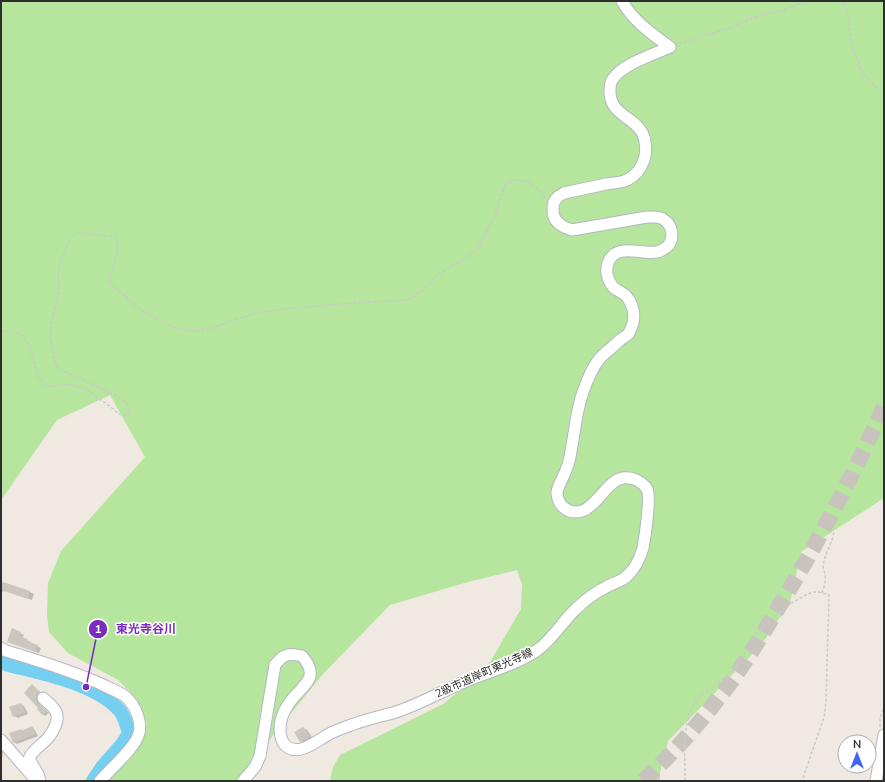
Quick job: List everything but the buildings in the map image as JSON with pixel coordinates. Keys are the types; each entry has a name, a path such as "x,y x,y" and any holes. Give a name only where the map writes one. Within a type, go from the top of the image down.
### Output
{"street":[{"path":"554,202 564,193 625,181 635,175 642,165 645,157 646,147 644,136 638,126 618,111 611,102 611,82 617,73 628,66 670,47 644,28 622,1"},
{"name":"2級市道岸町東光寺線","path":"243,781 255,767 260,756 275,665 280,658 291,654 302,656 308,663 311,673 308,683 298,691 288,704 282,716 280,728 281,738 286,746 292,750 302,750 330,733 353,724 398,711 524,658 539,650 574,610 593,595 626,578 634,568 641,555 644,543 649,501 647,489 640,482 630,478 622,478 614,481 586,510 578,512 570,512 563,508 559,501 557,492 571,453 582,394 590,372 600,359 629,333 633,323 634,313 632,306 627,297 614,287 607,276 609,260 620,251 628,250 656,253 663,250 672,239 672,232 664,220 656,217 647,217 572,230 563,227 556,222 553,215 554,202"},
{"path":"3,650 84,677 126,697 137,713 139,726 138,736 132,746 104,780"},
{"path":"40,781 38,774 29,759 30,754 48,737 58,717 56,711 43,698"},
{"path":"876,781 884,735"},
{"path":"1,740 35,778 35,781"}],"path":[{"path":"670,47 727,29 754,17 780,11 808,1"},
{"path":"840,1 844,4 849,18 853,50 863,73 880,90 884,91"},
{"path":"1,331 16,333 23,337 29,344 40,379 45,385 50,387 69,384 86,389 118,414 124,416 128,415 130,408 121,399 102,388 57,367 55,361 50,338 52,319 59,286 58,276 60,263 74,234 79,233 116,237 118,247 109,281 112,285 143,312 154,319 170,326 185,330 199,330 219,326 247,315 262,312 407,300 425,288 438,275 472,254 479,247 496,216 496,211 507,183 516,180 527,181 538,188 554,202"},
{"path":"822,593 825,584 823,565 833,538 834,531"},
{"path":"685,781 686,732 688,716 693,703 724,679 744,656 747,645 773,618 797,600 810,593 817,592 829,595 826,702 824,717 802,781"}],"green space":[{"path":"1,1 884,1 884,498 801,552 790,603 761,645 668,741 660,773 660,781 330,781 333,767 340,755 443,704 469,683 490,662 521,609 522,584 517,570 468,582 390,605 323,674 236,781 111,781 110,777 124,764 147,725 137,699 118,680 68,653 49,632 47,615 48,583 61,551 145,457 110,395 57,420 1,500"}],"waterway":[{"path":"1,662 81,686 103,697 120,711 126,722 129,734 93,781"}],"tunnel":[{"path":"643,781 668,757 702,719 733,679 751,652 769,624 822,532 848,483 884,407"}],"place":[{"name":"東光寺谷川","path":"86,687"}]}
